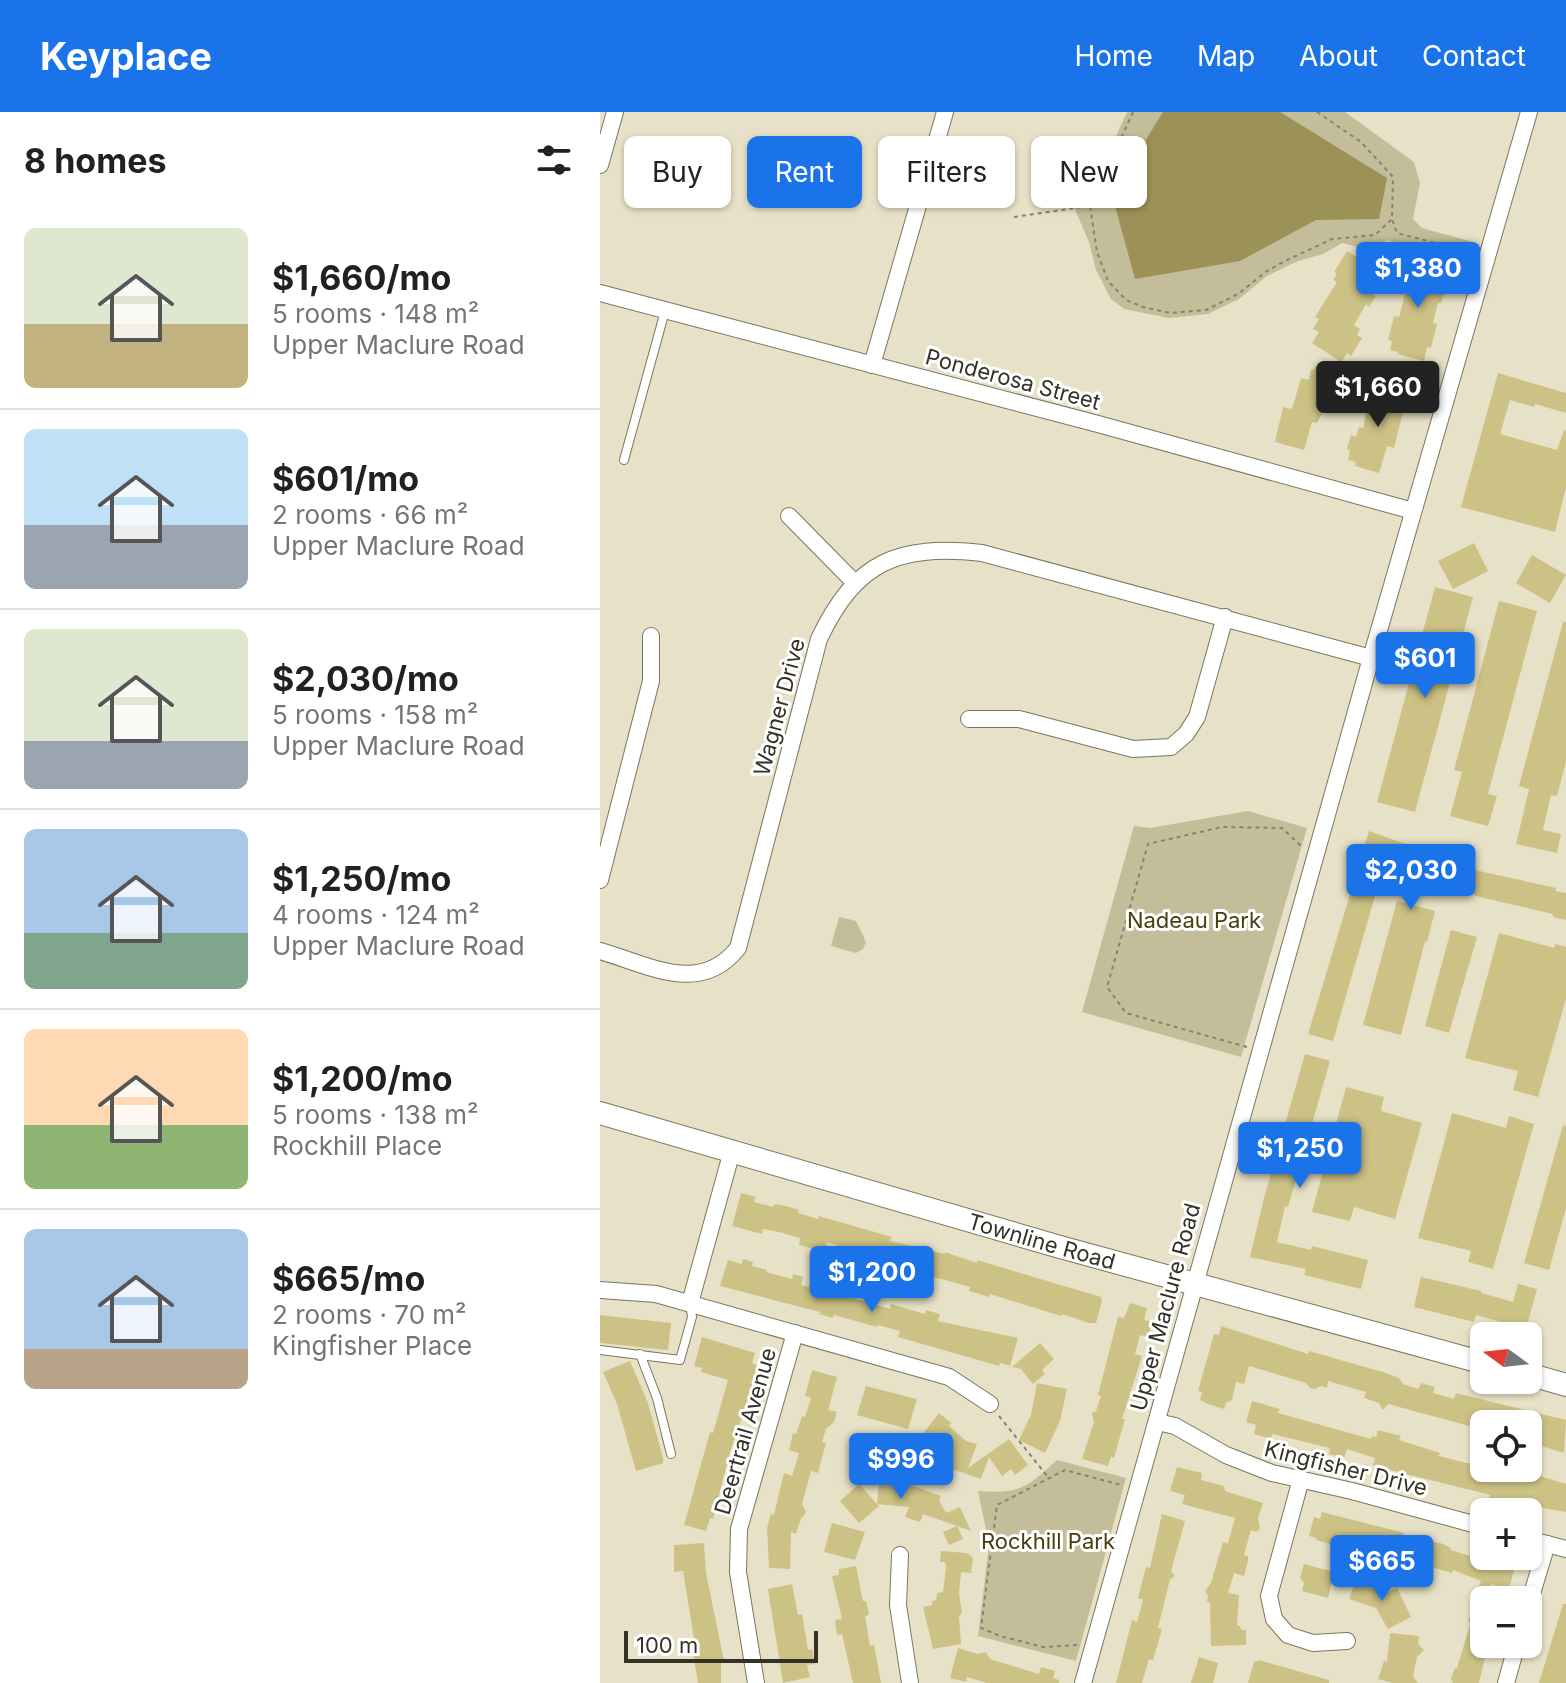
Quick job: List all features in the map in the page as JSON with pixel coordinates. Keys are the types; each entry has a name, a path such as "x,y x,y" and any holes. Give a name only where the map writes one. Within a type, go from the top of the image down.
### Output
{"street":[{"path":"600,165 615,112"},
{"path":"872,365 945,112"},
{"name":"Upper Maclure Road","path":"1083,1683 1371,658 1529,112"},
{"name":"Ponderosa Street","path":"600,293 1413,511"},
{"path":"789,516 854,582"},
{"name":"Wagner Drive","path":"600,951 679,974 695,975 713,971 738,948 819,639 828,619 854,582 891,560 932,550 982,553 1371,658"},
{"path":"969,719 1019,719 1133,749 1171,747 1186,734 1197,717 1225,617"},
{"path":"600,880 651,681 651,636"},
{"name":"Townline Road","path":"600,1113 1194,1284 1470,1359"},
{"path":"690,1303 732,1151"},
{"path":"600,1290 656,1294 949,1377 990,1404"},
{"name":"Deertrail Avenue","path":"756,1683 738,1572 739,1529 795,1333"},
{"path":"1542,1378 1566,1385"},
{"name":"Kingfisher Drive","path":"1157,1422 1175,1426 1247,1465 1470,1523"},
{"path":"1301,1479 1269,1596 1274,1619 1288,1635 1313,1643 1347,1641"},
{"path":"1542,1543 1566,1549"},
{"path":"1534,1586 1547,1544"},
{"path":"900,1555 898,1605 910,1683"},
{"path":"1506,1683 1513,1658"}],"lane":[{"path":"624,460 665,310"},
{"path":"600,1350 680,1360 692,1317 690,1303"},
{"path":"640,1354 657,1398 671,1454"}],"path":[{"path":"1122,136 1133,112"},
{"path":"1317,112 1361,142 1393,177 1392,219 1397,233 1487,256"},
{"path":"1014,217 1076,208"},
{"path":"1090,208 1097,252 1108,281 1126,300 1170,313 1206,310 1238,294 1285,261 1332,239 1375,235 1392,219"},
{"path":"1260,1050 1126,1013 1107,987 1148,844 1222,827 1282,828 1314,860"},
{"path":"990,1404 1049,1478"},
{"path":"1094,1645 1043,1647 981,1628 997,1505 1065,1470 1137,1489"}],"green space":[{"path":"1127,112 1345,112 1414,162 1420,183 1413,219 1422,228 1473,242 1467,261 1386,240 1379,252 1342,243 1323,254 1298,261 1267,276 1239,299 1208,314 1169,318 1124,309 1111,299 1096,270 1089,242 1074,208 1147,208 1147,136 1116,136"},
{"name":"Nadeau Park","path":"1248,811 1307,828 1241,1057 1082,1012 1134,826 1150,828"},
{"path":"839,917 856,921 866,942 863,949 856,953 831,946"},
{"name":"Rockhill Park","path":"1057,1460 1126,1478 1076,1661 978,1636 989,1544 978,1491 1022,1487"}],"shaded area":[{"path":"1163,112 1280,112 1387,178 1379,219 1316,220 1240,261 1135,279 1116,208 1147,208 1147,138"}],"building":[{"path":"1347,251 1372,267 1369,271 1378,277 1369,292 1376,296 1369,307 1366,304 1354,325 1360,329 1357,335 1362,338 1351,356 1347,353 1341,362 1312,343 1319,332 1313,329 1319,319 1315,317 1337,282 1333,280 1337,274 1334,272"},
{"path":"1413,260 1444,266 1443,270 1450,271 1433,323 1437,324 1431,348 1427,347 1424,361 1390,350 1392,341 1388,340 1394,316 1399,317 1405,294 1401,293 1407,267 1411,268"},
{"path":"1316,366 1348,377 1345,387 1334,389 1328,413 1323,412 1317,423 1312,422 1304,450 1275,442 1283,407 1292,409 1301,378 1309,380 1311,370"},
{"path":"1498,373 1566,393 1566,413 1510,400 1500,434 1557,450 1566,430 1566,487 1555,532 1461,507"},
{"path":"1377,385 1408,392 1394,448 1387,446 1379,473 1355,466 1356,462 1348,460 1350,450 1347,449 1351,435 1356,437 1359,427 1363,428 1370,394 1375,395"},
{"path":"1474,543 1488,571 1453,589 1438,561"},
{"path":"1532,555 1566,575 1550,603 1516,583"},
{"path":"1435,587 1473,597 1415,812 1377,802"},
{"path":"1499,601 1537,611 1488,794 1497,796 1488,826 1450,816 1462,772 1454,770"},
{"path":"1563,622 1566,622 1566,762 1557,796 1551,795 1543,830 1561,834 1557,853 1516,844 1529,789 1519,786"},
{"path":"1369,831 1411,846 1409,851 1462,863 1461,867 1556,888 1555,891 1566,893 1566,920 1412,878 1414,871 1380,860 1369,894 1375,896 1333,1041 1308,1034"},
{"path":"1397,901 1435,911 1401,1035 1363,1025"},
{"path":"1451,930 1477,937 1449,1033 1425,1026"},
{"path":"1499,933 1554,948 1555,944 1566,947 1566,999 1538,1097 1513,1090 1518,1071 1465,1058"},
{"path":"1305,1054 1330,1061 1288,1207 1285,1206 1277,1242 1311,1250 1312,1246 1368,1260 1361,1289 1304,1275 1306,1269 1250,1257"},
{"path":"1346,1087 1384,1097 1381,1111 1422,1123 1395,1219 1354,1207 1350,1221 1312,1212"},
{"path":"1452,1113 1506,1128 1509,1116 1534,1124 1493,1269 1468,1262 1471,1251 1418,1238"},
{"path":"1563,1125 1566,1126 1566,1208 1549,1270 1524,1263"},
{"path":"741,1193 756,1197 754,1202 773,1207 775,1204 786,1206 818,1219 819,1216 892,1237 890,1241 945,1252 977,1263 977,1260 1101,1297 1096,1323 969,1291 970,1287 827,1242 825,1252 799,1245 800,1238 779,1232 763,1229 762,1234 732,1226"},
{"path":"743,1259 766,1272 792,1279 793,1274 803,1277 801,1285 839,1291 841,1285 855,1289 852,1298 890,1309 891,1304 925,1314 926,1310 940,1314 938,1321 1018,1338 1010,1366 1000,1363 999,1366 898,1337 900,1331 834,1315 833,1318 720,1286 728,1260 742,1264"},
{"path":"1421,1277 1513,1302 1518,1284 1537,1289 1528,1322 1501,1322 1476,1315 1474,1322 1414,1307"},
{"path":"1130,1303 1147,1308 1144,1320 1152,1322 1148,1337 1140,1335 1135,1354 1142,1356 1122,1419 1125,1419 1114,1458 1111,1457 1108,1466 1082,1459 1094,1422 1092,1413 1096,1411 1101,1396 1098,1395 1118,1317 1124,1318"},
{"path":"600,1315 671,1323 668,1350 600,1343"},
{"path":"1221,1326 1308,1354 1309,1351 1386,1373 1418,1389 1421,1383 1435,1387 1433,1393 1454,1399 1456,1393 1525,1410 1470,1410 1470,1426 1388,1404 1383,1410 1379,1403 1364,1398 1366,1392 1328,1381 1327,1388 1310,1388 1306,1383 1249,1366 1244,1384 1236,1382 1232,1400 1226,1403 1224,1409 1200,1400 1202,1392 1198,1391 1214,1334 1219,1335"},
{"path":"702,1337 755,1353 752,1363 759,1367 730,1452 713,1519 710,1518 706,1531 684,1525 728,1380 701,1372 702,1368 694,1366"},
{"path":"1040,1343 1054,1359 1042,1370 1045,1374 1033,1384 1021,1369 1012,1367"},
{"path":"630,1361 648,1403 663,1458 663,1463 636,1471 617,1404 603,1372"},
{"path":"812,1370 837,1377 828,1410 837,1412 834,1422 826,1429 822,1442 826,1443 818,1473 811,1471 802,1504 806,1512 796,1534 791,1532 790,1569 769,1568 767,1528 771,1514 774,1515 784,1473 792,1476 799,1453 789,1450 793,1433 796,1434 802,1416 805,1417 811,1398 805,1396"},
{"path":"1037,1383 1067,1389 1060,1421 1045,1453 1019,1440 1031,1415"},
{"path":"866,1386 917,1399 908,1429 857,1415"},
{"path":"1252,1401 1280,1409 1278,1413 1371,1439 1372,1436 1376,1437 1378,1430 1401,1436 1399,1440 1440,1453 1439,1456 1470,1463 1470,1482 1542,1482 1542,1477 1566,1484 1566,1512 1542,1508 1542,1498 1489,1498 1490,1495 1390,1470 1373,1465 1375,1458 1347,1449 1344,1458 1329,1454 1330,1448 1272,1434 1271,1439 1254,1434 1256,1425 1246,1422"},
{"path":"939,1413 966,1441 977,1444 968,1468 1009,1439 1028,1465 1015,1475 1011,1469 1002,1476 989,1457 981,1479 946,1467 949,1457 922,1435"},
{"path":"1542,1414 1566,1420 1564,1453 1542,1446"},
{"path":"1177,1467 1202,1473 1201,1480 1263,1503 1258,1518 1260,1529 1256,1532 1251,1530 1244,1555 1248,1556 1248,1561 1244,1576 1234,1573 1228,1593 1239,1595 1237,1626 1246,1630 1246,1645 1211,1646 1210,1603 1205,1591 1211,1583 1223,1542 1228,1543 1235,1518 1182,1504 1185,1495 1170,1491"},
{"path":"880,1469 906,1471 905,1483 941,1496 939,1500 946,1513 960,1507 971,1531 923,1514 920,1522 905,1517 909,1507 877,1504"},
{"path":"859,1484 879,1506 859,1523 840,1501"},
{"path":"1322,1512 1404,1533 1403,1537 1427,1544 1428,1540 1443,1544 1450,1550 1470,1556 1470,1570 1514,1570 1510,1586 1479,1586 1481,1581 1453,1570 1452,1573 1418,1563 1409,1568 1379,1563 1380,1559 1309,1536 1314,1517 1320,1519"},
{"path":"1162,1514 1185,1521 1171,1571 1175,1576 1170,1579 1158,1628 1162,1629 1142,1683 1116,1683 1132,1620 1137,1622 1143,1600 1138,1598 1146,1567 1150,1568"},
{"path":"832,1523 865,1532 855,1560 824,1552"},
{"path":"957,1526 963,1539 949,1545 943,1532"},
{"path":"704,1543 706,1573 724,1661 721,1662 721,1683 698,1683 683,1571 674,1572 674,1545"},
{"path":"941,1551 967,1553 973,1558 971,1573 961,1572 961,1644 933,1649 923,1607 932,1605 937,1593 943,1592 946,1567 945,1562 940,1562"},
{"path":"1304,1564 1334,1572 1328,1598 1302,1591 1304,1583 1300,1578"},
{"path":"856,1566 869,1615 865,1616 870,1646 874,1645 881,1683 853,1683 842,1634 837,1635 835,1620 842,1619 832,1576 839,1575 839,1569"},
{"path":"1356,1580 1388,1592 1397,1588 1411,1617 1388,1629 1376,1608 1349,1599"},
{"path":"792,1584 798,1615 802,1614 808,1650 812,1649 815,1664 807,1665 810,1677 783,1683 768,1589"},
{"path":"1563,1604 1566,1604 1566,1683 1539,1683"},
{"path":"1470,1625 1470,1658 1485,1658 1479,1683 1453,1683 1451,1678"},
{"path":"1390,1633 1419,1636 1418,1644 1424,1650 1417,1657 1413,1676 1418,1683 1392,1683 1378,1679 1384,1661 1387,1662"},
{"path":"958,1648 978,1654 986,1652 990,1659 1039,1674 1041,1667 1055,1671 1053,1678 1059,1683 987,1683 967,1677 966,1682 950,1678"},
{"path":"1199,1657 1218,1663 1213,1683 1191,1683"},
{"path":"1259,1660 1329,1680 1329,1683 1248,1683 1254,1662"}]}
